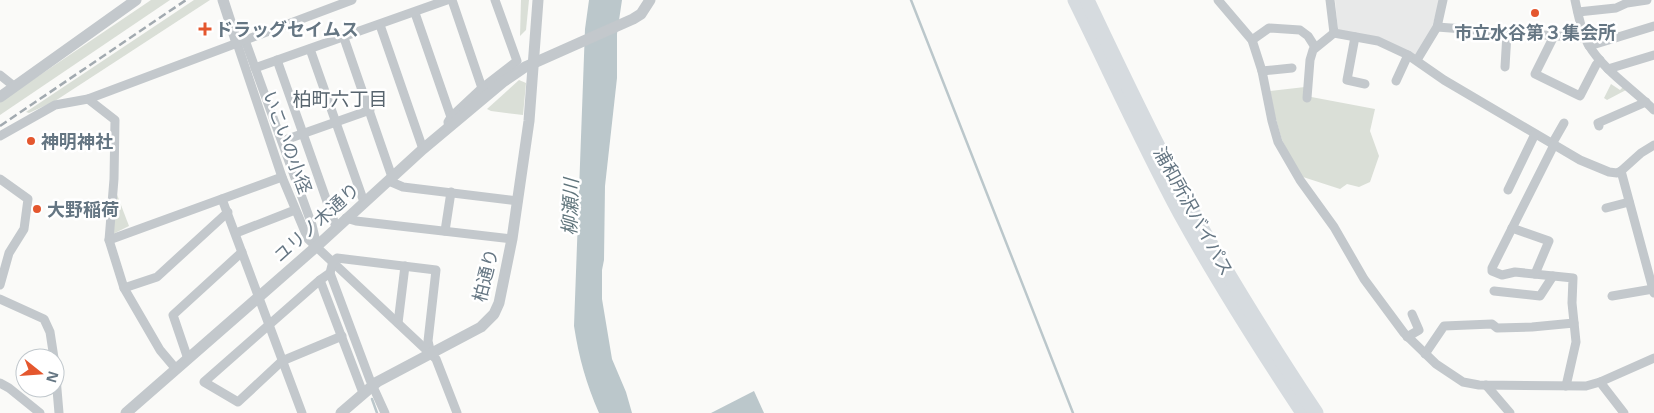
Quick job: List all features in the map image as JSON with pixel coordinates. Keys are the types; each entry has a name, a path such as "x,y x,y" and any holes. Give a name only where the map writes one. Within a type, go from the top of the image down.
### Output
{"highway":[{"name":"浦和所沢バイパス","path":"1075,0 1132,119 1182,215 1237,311 1303,413"},
{"name":"浦和所沢バイパス","path":"1087,0 1144,119 1187,202 1247,306 1316,413"}],"street":[{"path":"0,97 136,0"},
{"path":"0,136 55,104 88,99 352,0"},
{"path":"255,68 415,13 447,0"},
{"path":"452,0 482,88"},
{"path":"415,13 450,122 482,88 517,61 495,0"},
{"name":"柏通り","path":"341,413 385,377 470,334 481,327 494,314 502,292 518,200 529,121 538,0"},
{"name":"ユリノ木通り","path":"126,413 317,246 423,150 450,122 503,82 533,63 554,56 641,14 650,0"},
{"path":"1218,0 1252,40 1262,71 1278,142 1300,180 1334,227 1364,279 1408,337 1436,364 1463,382 1486,385 1586,386 1600,382 1654,358"},
{"path":"1330,0 1334,33"},
{"path":"1417,60 1436,28 1443,0"},
{"path":"1574,0 1587,42 1600,60 1654,110"},
{"path":"1578,12 1616,8 1627,3 1647,0"},
{"path":"226,1 241,42 255,68 312,225 317,246"},
{"path":"380,24 423,150"},
{"path":"1436,28 1554,36 1587,42 1654,26"},
{"path":"1252,40 1269,28 1300,30 1308,36 1316,48"},
{"path":"1334,33 1382,43 1408,55 1444,80 1580,160 1613,173 1621,171 1654,145"},
{"path":"1307,98 1310,60 1313,50 1334,33"},
{"path":"1505,67 1508,33"},
{"path":"1554,36 1535,74 1580,96 1600,60"},
{"path":"1355,37 1347,80 1365,84"},
{"path":"344,38 370,110 390,179 403,186 518,200"},
{"name":"いこいの小径","path":"241,42 282,176 308,240 317,246 431,354"},
{"path":"310,49 364,202"},
{"path":"1396,81 1408,55"},
{"path":"1608,69 1654,55"},
{"path":"277,60 336,227"},
{"path":"1262,71 1292,68"},
{"path":"0,75 15,87"},
{"path":"88,99 115,120 114,179 109,240 124,288 160,350 176,369"},
{"path":"1599,126 1598,123 1646,102"},
{"path":"282,141 370,110"},
{"path":"1564,123 1492,271 1502,275 1515,272 1573,278 1572,303 1576,342 1566,386"},
{"path":"1508,190 1535,134"},
{"path":"1612,296 1654,291 1621,171"},
{"path":"109,240 282,176"},
{"path":"0,179 28,199 24,229 9,253 0,285"},
{"path":"445,231 451,192"},
{"path":"222,199 302,413"},
{"path":"1606,208 1629,202"},
{"path":"236,233 295,210"},
{"path":"124,288 158,277 228,212"},
{"path":"346,218 356,221 512,240"},
{"path":"1512,228 1549,242 1535,274"},
{"path":"188,359 172,315 242,252"},
{"path":"368,389 330,273 332,261 339,258 436,270 428,341 431,354 436,359 457,413"},
{"path":"398,323 405,266"},
{"path":"330,273 204,382 238,402 282,361 342,336"},
{"path":"1494,292 1540,296 1553,276"},
{"path":"320,280 342,336 368,389 385,413"},
{"path":"0,299 44,319 50,332 52,348"},
{"path":"1408,337 1419,330 1412,314"},
{"path":"1425,354 1444,326 1492,324 1497,328 1574,323"},
{"path":"1600,382 1624,413"},
{"path":"0,383 40,413"},
{"path":"1486,385 1510,413"},
{"path":"58,398 59,413"}],"shaded area":[{"path":"151,0 170,0 0,115 0,102"},
{"path":"194,0 210,0 55,101 29,113 26,112"},
{"path":"521,0 529,0 526,30 520,36"},
{"path":"589,0 622,0 617,34 617,78 605,186 602,299 612,359 626,392 632,413 599,413 590,391 578,349 574,326 585,29"},
{"path":"1335,0 1440,0 1430,34 1415,55 1338,30"},
{"path":"519,80 526,83 523,115 487,109"},
{"path":"1611,84 1620,90 1623,87 1626,90 1607,100 1604,98"},
{"path":"1305,87 1303,93 1306,96 1375,109 1370,131 1379,156 1370,182 1359,187 1347,184 1340,189 1303,177 1297,170 1282,140 1270,91"},
{"path":"116,192 129,226 113,234"},
{"path":"754,391 764,413 711,413"}],"waterway":[{"path":"911,0 1073,413"},
{"path":"372,399 377,413"}],"railway":[{"path":"0,126 186,0"}],"place":[{"name":"市立水谷第３集会所","path":"1535,13"},
{"name":"ドラッグセイムス","path":"205,29"},
{"name":"神明神社","path":"31,141"},
{"name":"大野稲荷","path":"37,209"}],"district":[{"name":"柏町六丁目","path":"340,99"}],"water label":[{"name":"柳瀬川","path":"570,207"}]}
